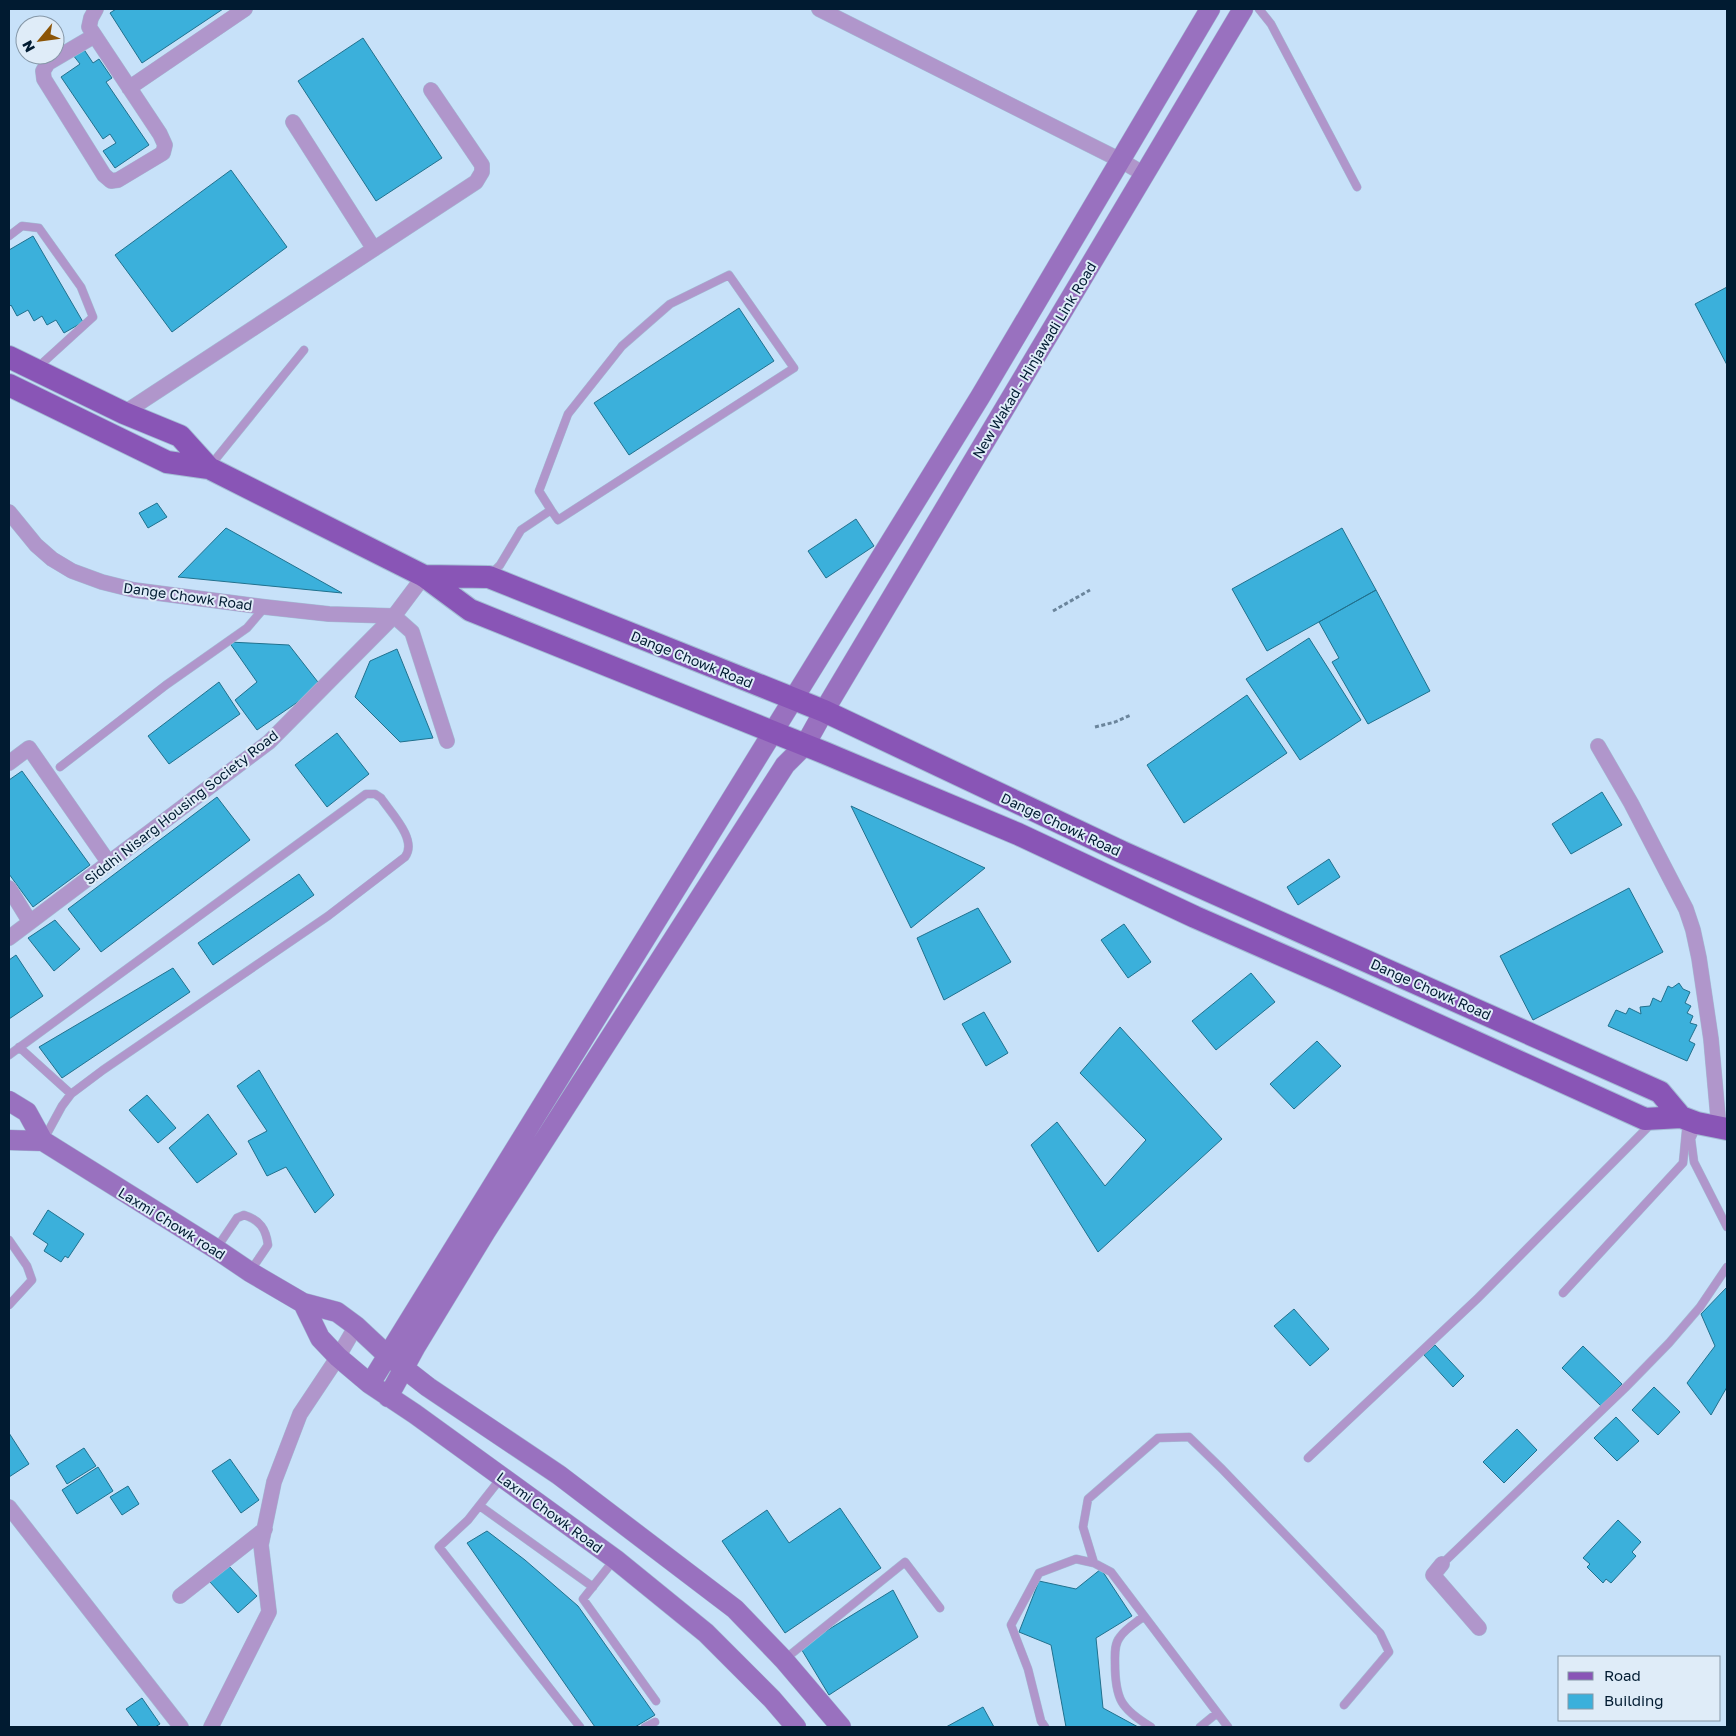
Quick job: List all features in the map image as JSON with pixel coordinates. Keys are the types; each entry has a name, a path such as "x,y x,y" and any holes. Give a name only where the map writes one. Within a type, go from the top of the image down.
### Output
{"main road":[{"name":"New Wakad - Hinjawadi Link Road","path":"370,1384 980,396 1210,9"},
{"name":"New Wakad - Hinjawadi Link Road","path":"388,1397 491,1223 785,765 805,746 824,711 1242,9"},
{"name":"Dange Chowk Road","path":"9,357 124,413 180,436 209,468"},
{"name":"Dange Chowk Road","path":"9,385 168,462 209,468 424,576 470,610 772,731 1018,834 1186,913 1645,1119 1702,1123"},
{"path":"980,396 1004,411"},
{"name":"Dange Chowk Road","path":"424,576 489,577 824,711 1122,852 1660,1092 1702,1123"},
{"path":"1334,978 1344,950"},
{"name":"Laxmi Chowk road","path":"9,1101 27,1112 43,1141 250,1272 303,1303 338,1312 404,1368"},
{"path":"9,1140 43,1141"},
{"name":"Laxmi Chowk Road","path":"303,1303 320,1338 338,1357 370,1384 615,1559 706,1633 772,1699 796,1727"},
{"path":"404,1368 428,1387 559,1475 735,1609 784,1660 841,1727"}],"street":[{"path":"94,36 48,63 43,71 44,79 104,175 111,181 118,180 163,153 165,145 160,134 89,28 91,18 96,9"},
{"path":"129,88 245,9"},
{"path":"819,9 1120,160 1144,174"},
{"path":"124,413 476,182 482,172 482,165 431,90"},
{"path":"293,122 374,249"},
{"name":"Dange Chowk Road","path":"9,512 36,545 52,559 72,571 102,582 134,590 265,607 329,614 394,616"},
{"name":"Siddhi Nisarg Housing Society Road","path":"9,938 269,742 394,616 424,576"},
{"path":"394,616 412,632 447,741"},
{"path":"1598,746 1631,803 1686,909 1693,930 1699,958 1710,1039 1702,1123"},
{"path":"9,763 29,748 109,863"},
{"path":"9,888 30,922"},
{"path":"211,1727 269,1612 262,1545 274,1482 300,1414 356,1326"},
{"path":"9,1507 181,1727"},
{"path":"180,1596 264,1529"},
{"path":"1442,1564 1433,1575 1479,1628"}],"lane":[{"path":"1259,9 1271,24 1357,187"},
{"path":"9,236 22,226 39,228 81,286 93,317 35,370"},
{"path":"729,275 794,368 558,520 551,510 540,491 568,414 622,346 670,304 729,275"},
{"path":"209,468 304,350"},
{"path":"489,577 500,564 521,530 551,510"},
{"path":"60,767 166,685 247,628 265,607"},
{"path":"9,1055 366,794 375,794 381,798 407,836 410,844 409,852 405,857 328,916 103,1070 71,1094 62,1106 43,1141"},
{"path":"19,1047 71,1094"},
{"path":"1308,1458 1478,1298 1656,1119"},
{"path":"1702,1123 1691,1140 1694,1162 1727,1227"},
{"path":"1562,1293 1683,1163 1702,1123"},
{"path":"216,1249 237,1218 244,1215 254,1218 266,1232 268,1245 250,1272"},
{"path":"9,1240 27,1266 32,1280 9,1305"},
{"path":"1442,1564 1626,1387 1669,1343 1700,1307 1727,1267"},
{"path":"1094,1564 1082,1527 1088,1499 1158,1438 1189,1437 1380,1633 1389,1652 1344,1705"},
{"path":"502,1478 468,1520 439,1547 580,1727"},
{"path":"480,1506 593,1587"},
{"path":"615,1559 582,1599 656,1701"},
{"path":"1045,1727 1041,1721 1028,1669 1011,1625 1040,1572 1076,1559 1094,1564 1111,1572 1228,1727"},
{"path":"784,1660 905,1562 940,1608"},
{"path":"1144,1616 1120,1636 1116,1648 1115,1676 1119,1700 1132,1716 1151,1727"},
{"path":"1200,1727 1217,1713"},
{"path":"645,1727 656,1722"}],"path":[{"path":"1053,611 1090,590"},
{"path":"1095,727 1115,722 1131,715"}],"building":[{"path":"116,9 223,9 142,63 110,13"},
{"path":"363,38 442,158 376,201 298,81"},
{"path":"83,48 93,63 99,59 112,78 106,82 149,145 115,168 103,151 116,143 110,134 103,139 61,77 80,64 73,55"},
{"path":"231,170 287,247 172,332 115,255"},
{"path":"33,236 83,322 64,333 56,320 47,325 42,316 34,321 28,310 17,316 11,305 9,307 9,250"},
{"path":"1727,287 1727,365 1695,304"},
{"path":"739,308 774,361 629,455 594,403"},
{"path":"157,503 167,517 148,528 139,513"},
{"path":"856,519 874,546 826,578 808,551"},
{"path":"226,528 342,593 178,577"},
{"path":"1342,528 1376,590 1267,651 1232,589"},
{"path":"1376,590 1430,691 1368,724 1332,662 1339,658 1319,622"},
{"path":"1309,638 1361,720 1300,760 1246,679"},
{"path":"229,642 289,645 321,686 257,730 235,700 257,682"},
{"path":"397,649 433,738 400,742 355,697 370,661"},
{"path":"219,682 240,714 169,764 148,736"},
{"path":"1247,695 1287,753 1184,823 1147,765"},
{"path":"337,733 369,774 327,807 295,765"},
{"path":"22,771 90,865 33,907 9,874 9,780"},
{"path":"1602,792 1622,825 1571,854 1552,824"},
{"path":"217,797 250,840 101,952 68,909"},
{"path":"851,806 985,868 911,928"},
{"path":"1329,859 1340,877 1298,905 1287,887"},
{"path":"299,874 314,895 213,965 198,943"},
{"path":"1629,888 1663,952 1533,1020 1500,956"},
{"path":"978,908 1011,962 944,1000 917,938"},
{"path":"55,920 80,949 54,971 28,938"},
{"path":"1124,924 1151,962 1128,978 1101,940"},
{"path":"16,955 43,996 9,1019 9,960"},
{"path":"173,968 190,992 62,1078 39,1047"},
{"path":"1251,973 1275,1002 1216,1050 1192,1021"},
{"path":"1679,983 1683,989 1690,992 1685,1003 1691,1006 1687,1013 1693,1016 1690,1023 1697,1025 1689,1041 1695,1044 1687,1061 1608,1026 1616,1010 1626,1014 1629,1008 1641,1014 1640,1007 1650,1006 1653,998 1661,1002 1668,986 1672,988"},
{"path":"984,1012 1008,1053 986,1066 962,1024"},
{"path":"1120,1027 1222,1139 1098,1252 1031,1145 1057,1122 1105,1186 1146,1140 1080,1073"},
{"path":"1317,1041 1341,1066 1294,1109 1270,1084"},
{"path":"259,1070 334,1195 315,1213 286,1167 267,1176 248,1141 267,1131 237,1086"},
{"path":"147,1095 176,1128 158,1143 129,1110"},
{"path":"208,1114 237,1154 197,1183 169,1148"},
{"path":"48,1210 84,1234 68,1258 65,1256 61,1262 44,1251 48,1244 33,1234"},
{"path":"1727,1287 1727,1387 1711,1415 1687,1383 1715,1346 1701,1314"},
{"path":"1294,1309 1329,1349 1310,1366 1274,1326"},
{"path":"1435,1345 1464,1376 1453,1387 1424,1355"},
{"path":"1583,1346 1622,1384 1601,1406 1562,1368"},
{"path":"1654,1387 1680,1412 1658,1435 1632,1410"},
{"path":"1616,1417 1639,1441 1617,1461 1594,1438"},
{"path":"1517,1429 1537,1450 1504,1483 1483,1462"},
{"path":"9,1433 29,1464 9,1477"},
{"path":"84,1448 96,1466 67,1484 56,1466"},
{"path":"230,1459 259,1500 241,1513 212,1471"},
{"path":"98,1467 113,1491 77,1514 62,1490"},
{"path":"128,1486 139,1504 122,1515 110,1497"},
{"path":"840,1508 881,1568 785,1633 722,1541 767,1510 789,1543"},
{"path":"1618,1520 1641,1542 1632,1552 1636,1556 1611,1583 1606,1579 1603,1583 1587,1567 1590,1564 1583,1558"},
{"path":"487,1531 525,1560 578,1606 655,1715 635,1727 595,1727 467,1543"},
{"path":"228,1565 257,1596 238,1613 210,1582"},
{"path":"1101,1569 1132,1616 1096,1638 1103,1708 1138,1727 1066,1727 1051,1645 1019,1632 1039,1581 1076,1589"},
{"path":"893,1590 918,1637 829,1695 800,1647"},
{"path":"142,1698 160,1724 155,1727 139,1727 126,1709"},
{"path":"983,1707 994,1727 946,1727"}]}
